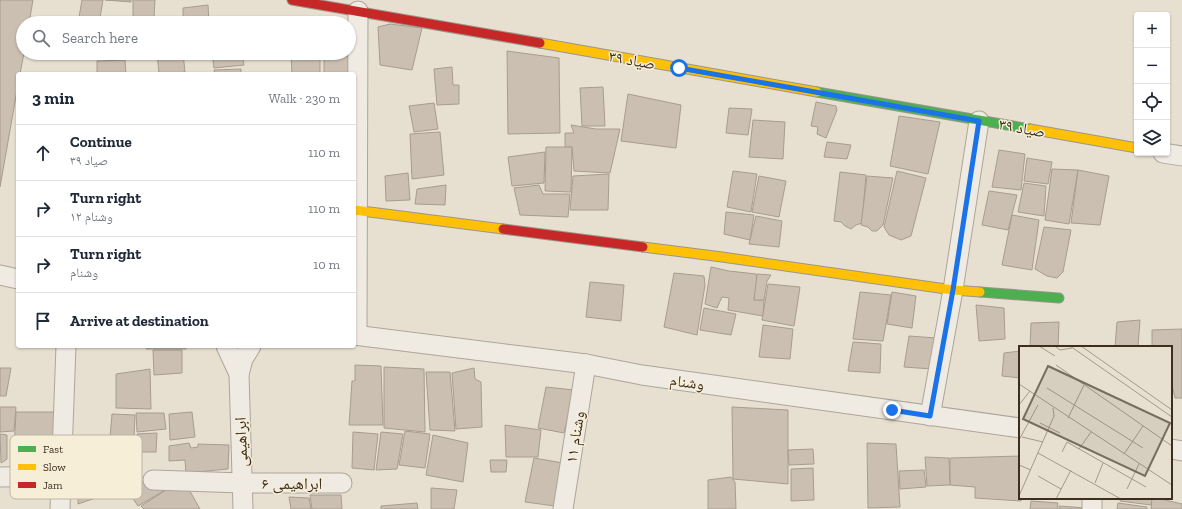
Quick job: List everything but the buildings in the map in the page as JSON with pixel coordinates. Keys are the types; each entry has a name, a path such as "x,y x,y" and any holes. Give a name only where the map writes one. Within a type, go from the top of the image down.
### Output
{"street":[{"name":"صیاد ۳۹","path":"292,0 1134,147"},
{"path":"358,12 356,211 722,256 953,290 1059,298"},
{"path":"930,416 953,290 979,121"},
{"path":"1170,154 1182,156"},
{"path":"0,275 16,279"},
{"name":"وشنام","path":"356,335 586,364 642,375 1019,428"},
{"path":"63,435 66,348"},
{"path":"227,348 239,374"},
{"path":"239,374 243,359 250,348"},
{"name":"وشنام ۱۱","path":"563,509 586,364"},
{"name":"ابراهیمی","path":"239,374 243,509"},
{"path":"1172,449 1182,451"},
{"path":"0,477 10,477"},
{"name":"ابراهیمی ۶","path":"153,480 242,483 342,483"},
{"path":"60,499 60,509"}],"traffic: fast":[{"path":"817,92 1030,129"},
{"path":"980,292 1059,298"}],"traffic: slow":[{"path":"540,43 817,92"},
{"path":"1030,129 1134,147"},
{"path":"356,210 503,229"},
{"path":"643,247 953,290 980,292"}],"traffic: jam":[{"path":"292,0 540,43"},
{"path":"503,229 643,247"}],"route":[{"path":"679,68 979,121 953,290 930,416 892,410"}]}
